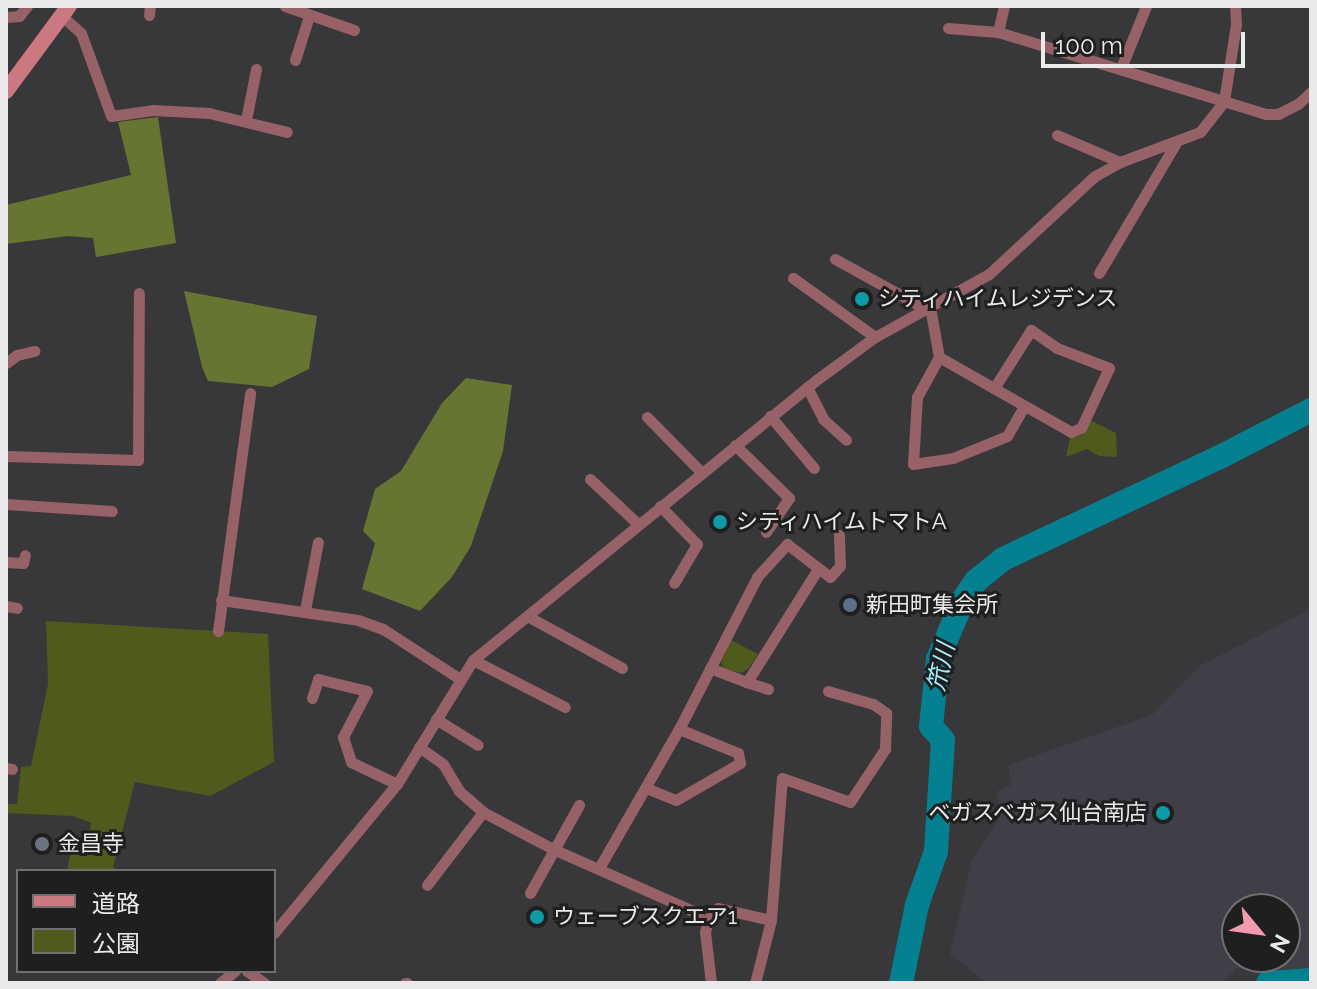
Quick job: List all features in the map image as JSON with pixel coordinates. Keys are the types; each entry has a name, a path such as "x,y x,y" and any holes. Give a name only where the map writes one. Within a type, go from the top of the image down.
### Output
{"street":[{"path":"6,17 19,16 27,6"},
{"path":"285,6 354,30"},
{"path":"998,32 1004,6"},
{"path":"1121,68 1146,6"},
{"path":"276,931 397,784 473,660 807,387 875,337 989,274 1064,201 1095,176 1120,162 1200,132 1224,101 1236,24 1235,6"},
{"path":"6,91 66,11 81,33 111,116 153,110 209,113 287,132"},
{"path":"295,60 309,16"},
{"path":"948,28 998,32 1121,68 1180,90 1278,114 1298,104 1311,92"},
{"path":"246,120 256,69"},
{"path":"1057,135 1120,162"},
{"path":"1099,273 1176,143"},
{"path":"835,259 928,308 939,357 917,397 913,464 953,458 1007,436 1024,407"},
{"path":"793,278 875,337"},
{"path":"6,456 138,460 139,293"},
{"path":"939,357 1071,432 1081,428 1109,368 1057,348 1031,330 994,388"},
{"path":"6,363 17,355 35,351"},
{"path":"807,387 823,419 846,440"},
{"path":"218,631 250,393"},
{"path":"770,416 814,468"},
{"path":"647,417 702,473"},
{"path":"735,445 789,498 766,532"},
{"path":"590,479 638,524"},
{"path":"6,504 112,511"},
{"path":"660,506 697,544 674,583"},
{"path":"599,868 679,729 757,577 787,544 830,577 840,566 839,535"},
{"path":"305,610 318,542"},
{"path":"6,562 23,563 25,555"},
{"path":"747,682 818,569"},
{"path":"221,600 358,620 383,629 460,679"},
{"path":"529,617 622,668"},
{"path":"473,660 565,707"},
{"path":"710,668 768,689"},
{"path":"312,698 318,679 367,691 343,737 351,762 397,784"},
{"path":"755,983 771,920 782,778 850,802 885,749 886,713 873,704 828,691"},
{"path":"436,719 478,745"},
{"path":"646,788 676,800 740,763 738,753 679,729"},
{"path":"419,747 443,764 459,791 483,812 553,849 709,918"},
{"path":"530,893 579,805"},
{"path":"427,885 483,812"},
{"path":"711,983 705,932 709,918 718,908 771,920"}],"shaded area":[{"name":"ベガスベガス仙台南店","path":"1311,609 1311,969 1301,969 1301,893 1221,893 1221,973 1232,973 1223,983 987,983 950,954 972,860 1001,815 997,791 1011,785 1008,765 1152,715 1201,665"}],"green space":[{"path":"158,117 176,243 96,257 93,238 68,236 6,244 6,205 131,175 118,122"},
{"path":"184,291 317,316 309,369 272,387 208,381"},
{"path":"466,378 512,385 503,451 471,546 452,577 420,611 362,589 375,543 363,531 375,489 401,471 442,403"},
{"path":"1090,420 1116,433 1117,457 1099,456 1087,449 1066,457 1070,438 1083,435"},
{"path":"46,621 268,634 274,762 210,796 135,782 113,867 116,869 67,869 72,847 87,848 91,823 73,816 6,813 6,804 17,804 21,767 31,766 48,684"},
{"path":"731,640 758,654 748,669 740,673 724,668 721,662"}],"waterway":[{"name":"笊川","path":"901,983 917,905 936,851 943,740 931,726 938,659 963,600 976,581 1003,559 1218,458 1311,410"},
{"path":"1268,983 1311,980"}],"place":[{"name":"シティハイムレジデンス","path":"862,299"},
{"name":"シティハイムトマトA","path":"720,522"},
{"name":"新田町集会所","path":"850,605"},
{"name":"ベガスベガス仙台南店","path":"1163,813"},
{"name":"金昌寺","path":"42,844"},
{"name":"ウェーブスクエア1","path":"537,917"}]}
